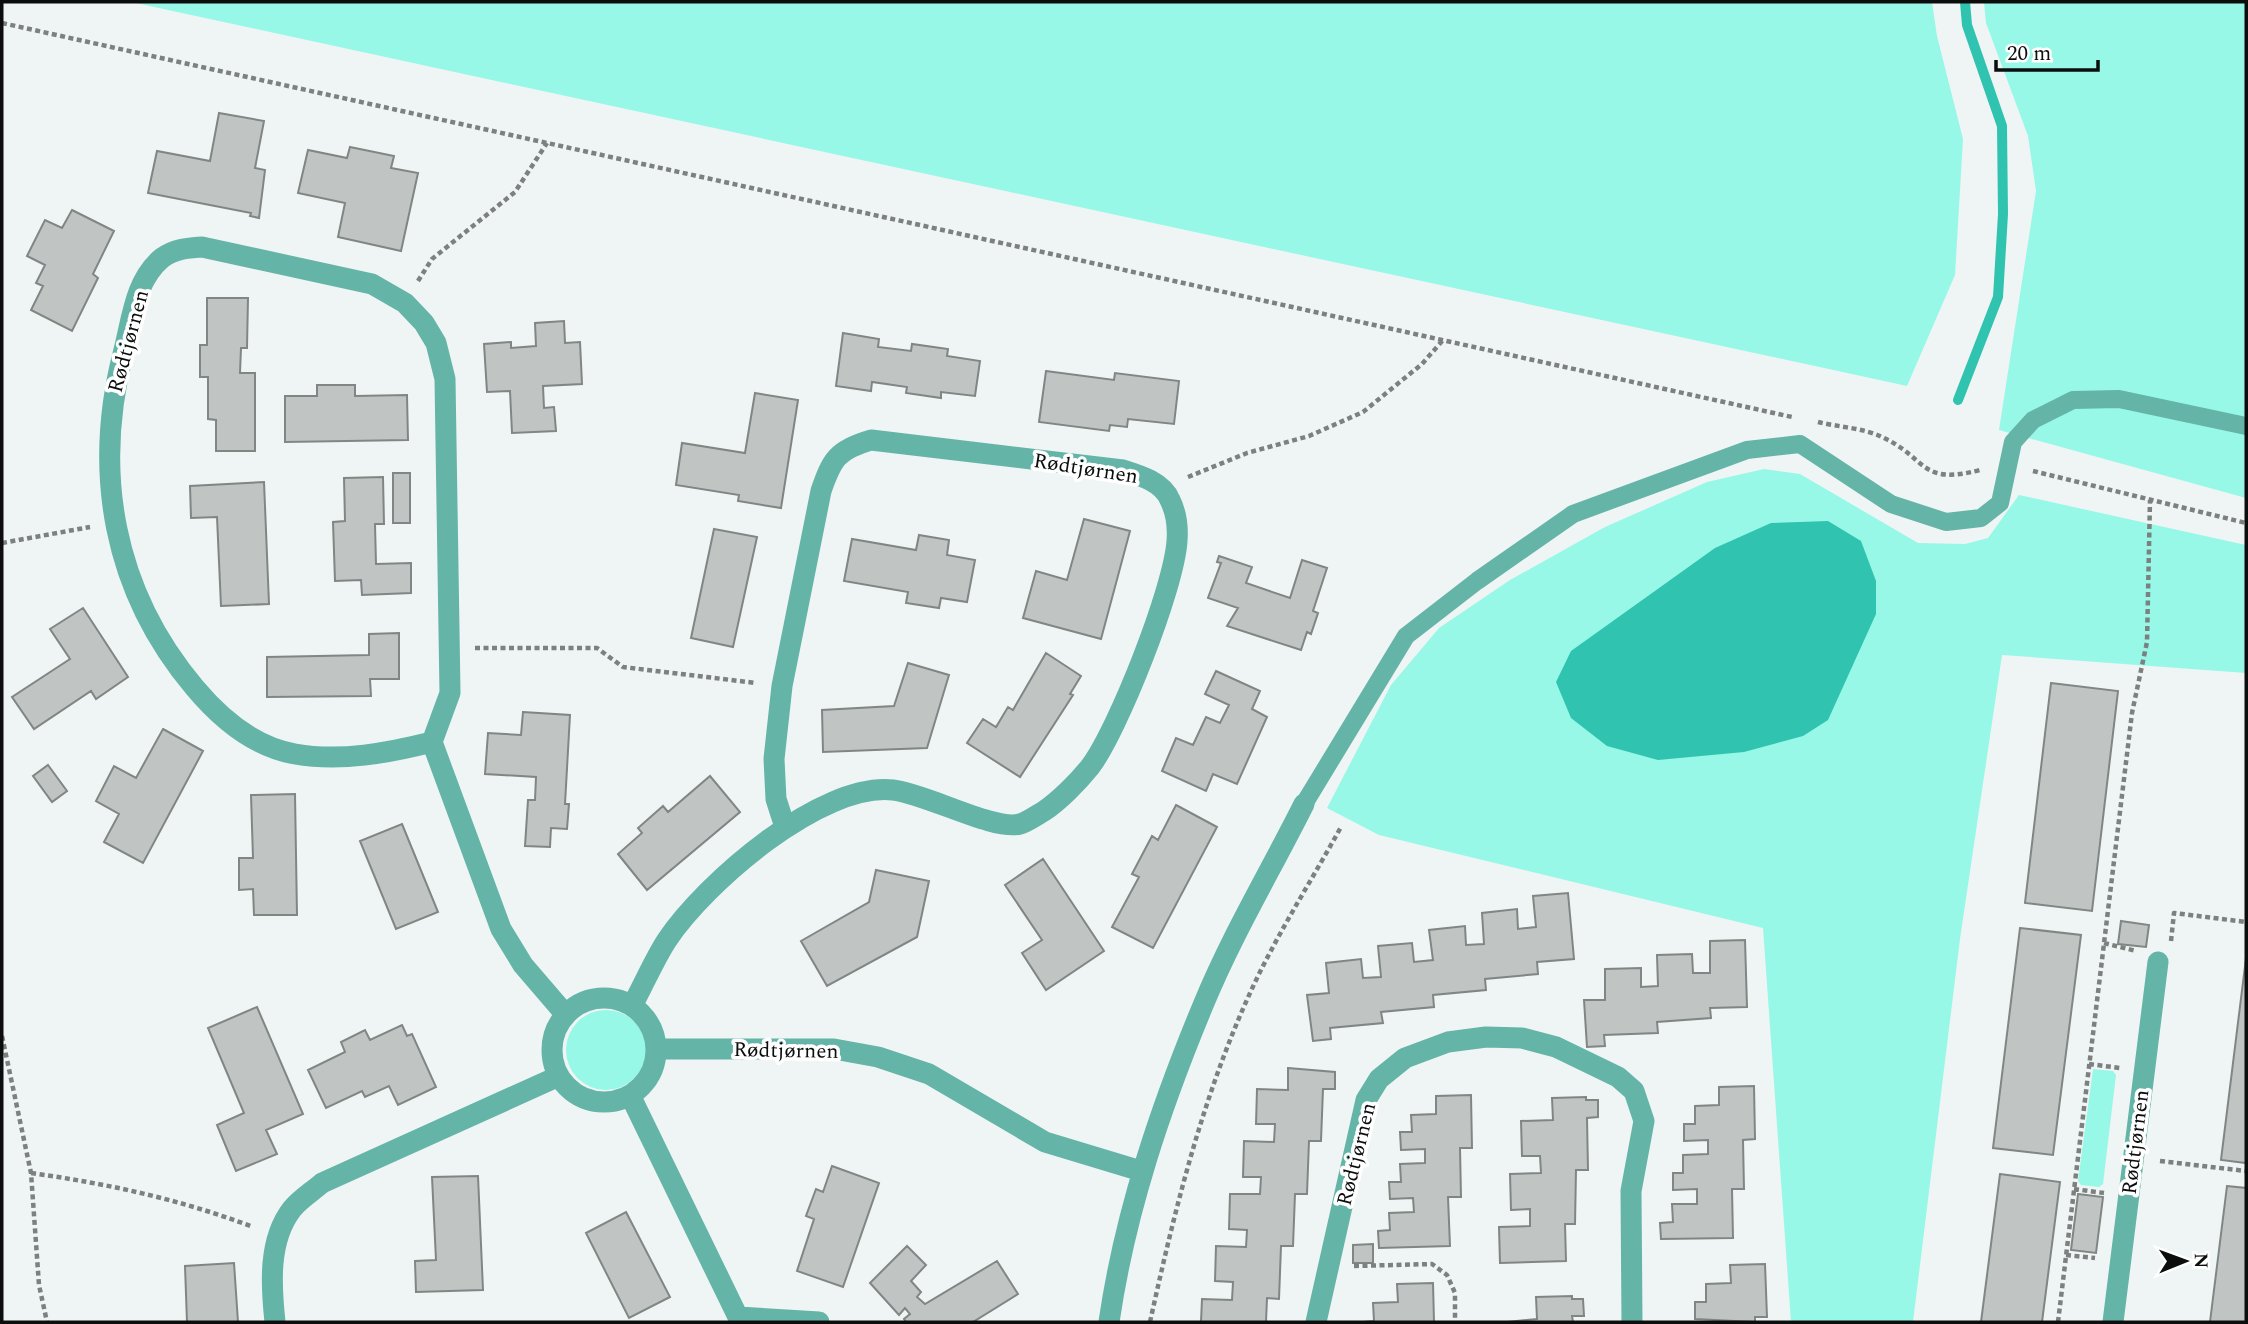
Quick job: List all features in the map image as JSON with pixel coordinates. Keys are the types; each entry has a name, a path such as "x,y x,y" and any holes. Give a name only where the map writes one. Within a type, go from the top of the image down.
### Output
{"street":[{"name":"Rødtjørnen","path":"202,247 372,284 405,303 424,323 436,343 445,379 450,694 432,742 393,752 352,757 295,754 261,743 217,714 170,658 136,599 116,522 108,454 114,388 141,284 161,259 176,250 202,247"},
{"name":"Rødtjørnen","path":"785,827 776,799 774,759 782,686 821,491 832,460 849,446 870,440 1123,470 1148,478 1170,496"},
{"path":"632,1006 667,940 706,894 785,827 835,798 860,792 891,790 928,797 998,824 1020,824 1045,810 1089,768 1116,724 1168,585 1177,542 1170,496"},
{"path":"432,742 501,929 523,965 566,1015"},
{"path":"1109,1322 1118,1262 1141,1171 1204,1001 1304,804"},
{"name":"Rødtjørnen","path":"2113,1322 2158,962"},
{"path":"590,999 612,999 632,1006 645,1017 654,1032 657,1049 650,1076 630,1095 615,1101 599,1102 570,1089 559,1076 553,1061 552,1044 557,1028 566,1015 590,999"},
{"name":"Rødtjørnen","path":"1316,1322 1366,1100 1379,1079 1405,1058 1448,1042 1486,1037 1522,1038 1556,1047 1618,1077 1634,1091 1644,1121 1631,1191 1632,1322"},
{"name":"Rødtjørnen","path":"657,1049 834,1049 878,1057 929,1074 1045,1142 1141,1171"},
{"path":"275,1322 272,1290 277,1236 293,1208 322,1184 559,1076"},
{"path":"630,1095 737,1320 819,1322"}],"lane":[{"path":"1304,804 1406,636 1478,580 1573,514 1746,450 1800,444 1891,504 1946,522 1981,518 2000,503 2013,442 2033,420 2073,400 2119,399 2246,426"}],"path":[{"path":"2,23 1804,419"},
{"path":"405,303 432,259 515,192 547,143"},
{"path":"1170,496 1178,481 1247,453 1309,436 1363,412 1422,364 1443,340"},
{"path":"1817,422 1882,436 1932,472 1952,478 1993,467 2030,470 2246,523"},
{"path":"2057,1322 2132,713 2147,642 2150,499"},
{"path":"2,543 116,522"},
{"path":"449,649 597,648 624,667 782,686"},
{"path":"1150,1322 1175,1210 1207,1101 1258,976 1341,827"},
{"path":"2158,962 2169,956 2175,913 2246,922"},
{"path":"2,1036 31,1173 39,1285 47,1322"},
{"path":"2133,1158 2246,1171"},
{"path":"31,1173 127,1188 197,1206 277,1236"},
{"path":"1329,1266 1432,1264 1447,1275 1455,1293 1455,1322"}],"shaded area":[{"path":"131,2 1932,2 1937,36 1963,139 1955,275 1907,386"},
{"path":"1984,2 2246,2 2246,498 1999,430 2036,191 2028,136 1986,23"},
{"path":"1764,469 1800,474 1918,543 1965,544 1988,538 2019,495 2246,545 2246,673 2002,655 1960,939 1913,1322 1791,1322 1763,928 1379,835 1327,808 1391,685 1439,628 1510,580 1605,527 1707,482"},
{"path":"1828,521 1861,541 1876,581 1876,614 1828,720 1803,736 1744,752 1658,760 1607,746 1571,718 1556,682 1571,651 1715,548 1771,523"},
{"path":"606,1010 621,1013 634,1022 643,1035 646,1050 643,1065 634,1078 621,1087 606,1090 591,1087 578,1078 569,1065 566,1050 569,1035 578,1022 591,1013"},
{"path":"2093,1069 2113,1071 2116,1075 2103,1184 2099,1187 2081,1185 2078,1181"}],"building":[{"path":"219,113 264,121 255,168 265,170 259,218 250,216 251,213 148,193 157,151 210,161"},
{"path":"350,147 394,156 391,168 418,173 401,251 338,237 345,203 298,193 308,150 347,158"},
{"path":"72,210 114,231 93,274 98,278 72,331 31,310 43,286 36,283 45,265 27,256 45,220 62,228"},
{"path":"207,298 248,298 247,348 241,348 240,373 255,373 255,451 216,451 216,420 208,419 208,377 200,377 200,345 207,345"},
{"path":"564,321 565,343 580,342 582,384 543,386 544,408 554,407 556,431 512,433 510,391 487,392 484,344 511,342 511,348 536,346 535,323"},
{"path":"843,333 879,339 878,347 911,351 912,344 948,349 947,356 980,361 975,396 941,392 941,398 906,393 907,387 872,382 871,391 836,386"},
{"path":"1046,371 1114,380 1115,373 1179,381 1174,424 1128,419 1127,427 1110,425 1109,431 1039,422"},
{"path":"317,385 355,385 355,396 407,395 408,440 285,442 285,396 317,396"},
{"path":"755,393 798,400 781,508 738,501 739,495 676,485 682,443 745,453"},
{"path":"393,473 410,473 410,523 393,523"},
{"path":"383,477 384,524 375,524 376,564 411,563 411,593 362,595 361,580 335,581 333,522 345,521 344,478"},
{"path":"264,482 269,604 221,606 217,517 191,518 190,486"},
{"path":"1084,519 1130,531 1101,639 1023,618 1036,571 1067,580"},
{"path":"714,529 757,537 733,647 691,638"},
{"path":"919,535 949,540 947,555 975,560 967,602 941,598 939,608 906,603 908,592 844,581 852,539 916,550"},
{"path":"1219,556 1252,567 1246,583 1290,598 1302,560 1327,568 1313,611 1318,613 1311,634 1307,632 1301,650 1227,626 1238,608 1208,598 1221,563 1217,562"},
{"path":"83,608 128,677 96,699 91,691 34,729 12,697 70,659 50,629"},
{"path":"399,633 399,679 370,679 371,696 267,697 267,657 369,655 369,634"},
{"path":"1046,653 1081,676 1070,694 1073,695 1020,777 967,743 983,719 996,727 1008,707 1013,710"},
{"path":"908,663 949,675 927,748 823,752 822,710 894,706"},
{"path":"1216,671 1260,691 1252,709 1267,717 1237,784 1213,774 1206,791 1162,771 1176,738 1193,745 1206,717 1220,723 1229,705 1205,694"},
{"path":"2051,683 2118,691 2092,911 2025,903"},
{"path":"523,712 570,715 565,804 569,804 567,829 551,828 550,847 525,846 528,800 535,800 536,777 485,774 488,733 521,735"},
{"path":"163,729 203,751 143,863 104,842 119,814 96,801 114,766 136,778"},
{"path":"48,765 67,791 52,802 33,776"},
{"path":"710,776 740,812 647,890 618,854 642,833 638,828 663,806 668,812"},
{"path":"295,794 297,915 254,915 253,889 239,890 239,858 253,858 251,795"},
{"path":"1176,805 1217,827 1153,948 1112,927 1139,877 1132,874 1152,836 1158,840"},
{"path":"402,824 438,912 396,929 360,841"},
{"path":"1043,859 1104,951 1046,990 1022,953 1042,940 1005,885"},
{"path":"876,870 929,881 917,937 827,986 801,941 869,902"},
{"path":"1568,893 1574,959 1537,962 1538,974 1485,979 1486,990 1433,995 1434,1007 1381,1012 1383,1023 1330,1028 1331,1039 1313,1041 1307,995 1329,993 1326,963 1361,959 1363,978 1381,977 1378,946 1412,943 1414,962 1433,960 1429,930 1465,926 1466,945 1484,944 1482,913 1517,909 1518,929 1536,927 1533,896"},
{"path":"2121,921 2149,925 2146,947 2118,944"},
{"path":"2020,928 2081,935 2053,1155 1993,1148"},
{"path":"1745,940 1747,1007 1710,1008 1711,1018 1657,1022 1658,1033 1604,1035 1605,1046 1587,1047 1584,1000 1605,1000 1605,969 1641,968 1641,987 1658,986 1657,955 1692,954 1693,973 1710,973 1710,941"},
{"path":"2246,958 2246,1163 2221,1160"},
{"path":"257,1007 303,1114 266,1130 277,1154 236,1171 217,1125 244,1113 208,1028"},
{"path":"402,1025 407,1036 412,1034 436,1087 398,1105 389,1086 365,1097 362,1091 326,1108 308,1070 345,1052 341,1042 365,1030 370,1040"},
{"path":"1288,1068 1335,1072 1335,1089 1323,1089 1321,1141 1309,1141 1307,1194 1295,1194 1293,1246 1281,1246 1279,1299 1267,1298 1266,1322 1201,1322 1202,1299 1232,1300 1233,1282 1215,1281 1216,1246 1246,1247 1247,1230 1229,1229 1230,1194 1260,1194 1261,1177 1243,1177 1244,1141 1274,1142 1275,1124 1256,1124 1257,1089 1288,1090"},
{"path":"1754,1086 1755,1139 1743,1140 1744,1189 1732,1189 1733,1238 1661,1239 1660,1223 1673,1222 1672,1204 1697,1204 1697,1189 1673,1190 1673,1173 1683,1173 1683,1155 1708,1154 1708,1140 1684,1141 1684,1124 1695,1124 1695,1106 1719,1105 1719,1087"},
{"path":"1471,1095 1472,1148 1460,1148 1461,1197 1448,1197 1450,1246 1379,1248 1378,1231 1390,1230 1389,1213 1414,1212 1413,1198 1390,1199 1389,1182 1401,1182 1400,1164 1425,1163 1425,1149 1401,1150 1400,1132 1412,1132 1411,1115 1436,1114 1436,1096"},
{"path":"1586,1097 1586,1100 1598,1100 1598,1117 1587,1118 1588,1170 1576,1170 1575,1224 1565,1224 1566,1261 1500,1263 1499,1227 1530,1226 1530,1209 1511,1210 1510,1174 1541,1173 1540,1156 1522,1156 1521,1121 1553,1120 1552,1098"},
{"path":"832,1166 879,1183 843,1287 797,1271 814,1219 806,1216 816,1189 823,1192"},
{"path":"2000,1174 2060,1182 2042,1322 1981,1322"},
{"path":"478,1176 483,1290 416,1292 415,1261 436,1260 432,1177"},
{"path":"2227,1186 2246,1188 2246,1322 2210,1322"},
{"path":"2078,1194 2103,1197 2096,1253 2071,1250"},
{"path":"626,1212 670,1297 629,1318 586,1233"},
{"path":"1373,1244 1373,1263 1353,1263 1353,1245"},
{"path":"907,1246 926,1265 911,1281 921,1292 917,1297 925,1304 997,1261 1018,1294 973,1322 906,1322 904,1319 910,1314 905,1308 899,1315 870,1283"},
{"path":"234,1263 238,1322 187,1322 185,1266"},
{"path":"1765,1264 1767,1317 1755,1317 1755,1322 1695,1319 1695,1302 1706,1302 1706,1284 1731,1283 1730,1265"},
{"path":"1433,1283 1434,1322 1363,1322 1374,1321 1373,1303 1398,1302 1397,1284"},
{"path":"1572,1296 1572,1299 1583,1299 1584,1316 1572,1316 1573,1322 1507,1322 1537,1319 1536,1297"}],"waterway":[{"path":"1958,400 1998,297 2003,214 2002,126 1967,25 1965,2"}]}
